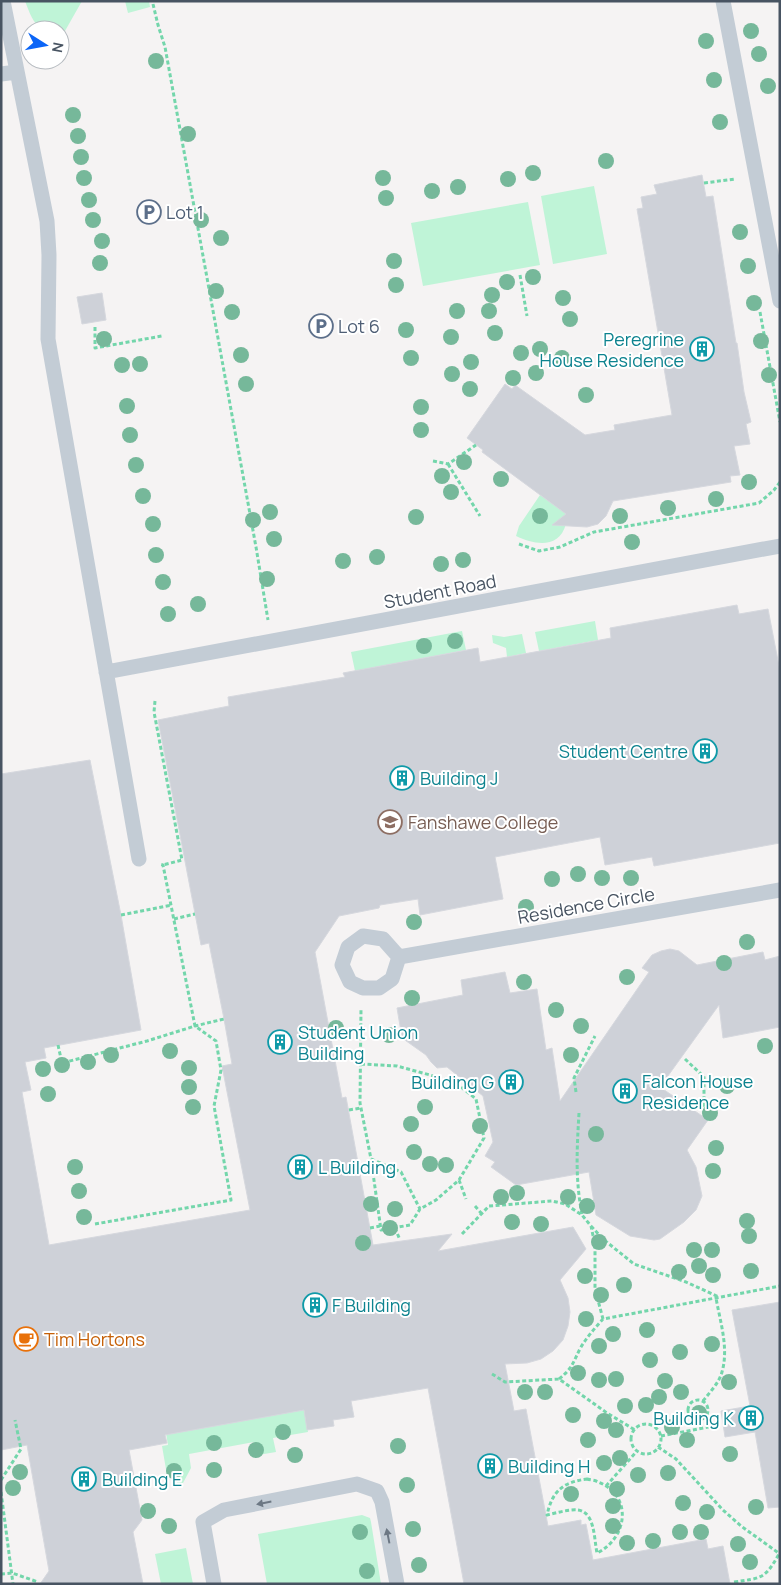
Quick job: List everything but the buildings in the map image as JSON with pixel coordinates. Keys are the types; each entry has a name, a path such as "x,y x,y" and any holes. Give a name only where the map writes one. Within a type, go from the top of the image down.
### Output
{"lane":[{"path":"3,1 47,221 49,255 48,339 139,859"},
{"path":"723,1 780,301"},
{"path":"1,74 17,72"},
{"name":"Student Road","path":"106,672 780,546"},
{"name":"Residence Circle","path":"400,957 780,890"},
{"path":"363,936 383,939 400,957 392,979 379,988 363,988 350,982 342,965 348,947 363,936"},
{"path":"214,1584 203,1522 224,1510 357,1484 377,1491 382,1502 397,1584"}],"path":[{"path":"153,4 158,26 166,46 256,547 268,624"},
{"path":"704,183 737,178"},
{"path":"520,275 527,316"},
{"path":"95,326 95,348 162,336"},
{"path":"433,461 448,464 476,445"},
{"path":"448,464 480,516"},
{"path":"519,544 539,551 546,550 560,547 594,532 758,503 774,490 780,482"},
{"path":"139,859 163,865 182,860 154,712 155,701"},
{"path":"95,1224 231,1200 214,1106 221,1070 216,1041 195,1026 163,865"},
{"path":"121,915 172,905"},
{"path":"174,919 195,914"},
{"path":"361,1064 397,1066 441,1078 456,1084 476,1099 484,1138 459,1180 436,1200 420,1209 410,1226 381,1230 380,1226 371,1159 361,1108 360,1014 363,988"},
{"path":"58,1045 62,1063 224,1019"},
{"path":"576,1092 574,1078 594,1036"},
{"path":"685,1059 704,1077 704,1112"},
{"path":"349,1110 361,1108"},
{"path":"580,1113 576,1170 582,1214"},
{"path":"371,1159 401,1172 420,1209"},
{"path":"459,1180 466,1199"},
{"path":"462,1234 489,1206 552,1201 565,1204 582,1214 603,1239 634,1264 686,1282 718,1298"},
{"path":"475,1206 482,1214"},
{"path":"370,1228 380,1226"},
{"path":"591,1226 595,1245 595,1289 603,1319"},
{"path":"395,1228 400,1240"},
{"path":"492,1374 505,1382 559,1379 570,1371 582,1346 603,1319 780,1286"},
{"path":"703,1401 713,1389 722,1372 725,1350 718,1298"},
{"path":"559,1379 635,1430"},
{"path":"700,1399 703,1401 706,1402 708,1408 707,1415 703,1420 696,1421 687,1412 688,1405 693,1400 700,1399"},
{"path":"1,1480 21,1449 15,1420"},
{"path":"644,1424 652,1424 658,1429 661,1436 656,1450 649,1453 641,1453 634,1448 632,1433 637,1427 644,1424"},
{"path":"661,1436 719,1425"},
{"path":"658,1447 676,1459 723,1510 741,1526 779,1554 766,1574 755,1579 734,1582"},
{"path":"606,1486 638,1450"},
{"path":"587,1479 598,1481 606,1486 616,1496 621,1507 622,1519 620,1531 614,1541 597,1553 592,1519 587,1512 577,1510 547,1515 555,1493 564,1485 575,1480 587,1479"},
{"path":"1,1492 13,1584"},
{"path":"1,1574 12,1573 38,1582"}],"green space":[{"path":"25,1 82,1 70,22 70,20 34,20"},
{"path":"125,1 149,1 150,7 128,13"},
{"path":"594,186 607,254 553,264 541,196"},
{"path":"528,202 540,265 423,286 411,223"},
{"path":"540,495 557,507 567,504 567,519 563,532 558,538 546,543 538,543 516,536 519,526"},
{"path":"595,621 598,640 539,651 535,632"},
{"path":"462,631 466,650 355,671 351,652"},
{"path":"522,634 526,653 507,657 506,648 493,643 492,635 504,637"},
{"path":"304,1410 308,1432 273,1438 276,1452 258,1455 254,1442 189,1454 191,1468 183,1483 179,1484 167,1475 162,1446 168,1445 165,1427"},
{"path":"362,1515 370,1518 381,1584 267,1584 258,1534"},
{"path":"186,1548 193,1584 161,1584 155,1554"}],"place":[{"name":"Lot 1","path":"149,212"},
{"name":"Lot 6","path":"321,326"},
{"name":"Peregrine House Residence","path":"702,349"},
{"name":"Student Centre","path":"705,751"},
{"name":"Building J","path":"402,778"},
{"name":"Fanshawe College","path":"390,822"},
{"name":"Student Union Building","path":"280,1042"},
{"name":"Building G","path":"511,1082"},
{"name":"Falcon House Residence","path":"625,1091"},
{"name":"L Building","path":"300,1167"},
{"name":"F Building","path":"315,1305"},
{"name":"Tim Hortons","path":"26,1339"},
{"name":"Building K","path":"751,1418"},
{"name":"Building H","path":"490,1466"},
{"name":"Building E","path":"84,1479"}]}
